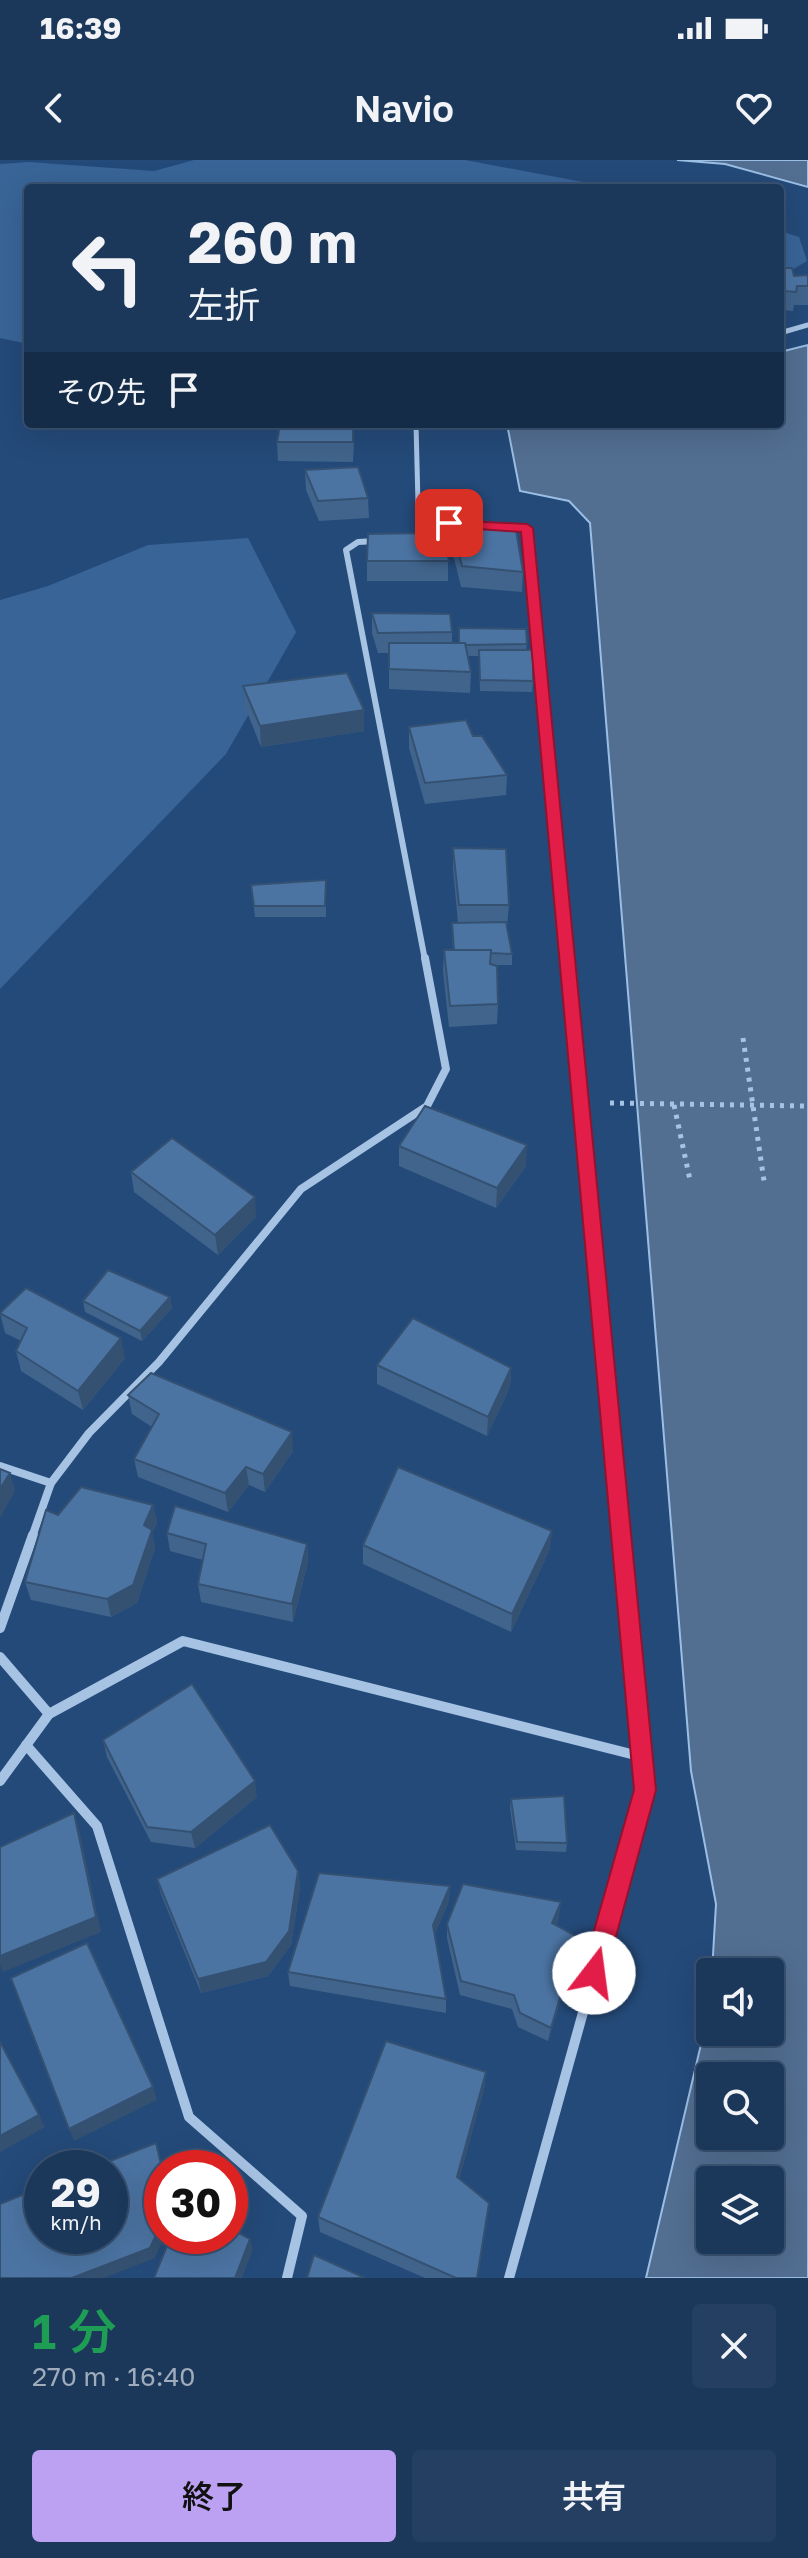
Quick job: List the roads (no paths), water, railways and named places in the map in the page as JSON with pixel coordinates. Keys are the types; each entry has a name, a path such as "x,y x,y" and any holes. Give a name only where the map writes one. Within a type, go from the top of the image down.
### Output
{"street":[{"path":"784,332 808,325"},
{"path":"416,428 418,504 449,523 465,524"},
{"path":"438,530 449,523"},
{"path":"496,526 527,528 645,1790 509,2278"},
{"path":"0,1628 51,1483 89,1433 159,1362 301,1189 427,1106 446,1069 346,550 358,542 386,540"},
{"path":"0,1466 51,1483"},
{"path":"0,1781 49,1714 183,1641 643,1757"},
{"path":"0,1657 49,1714"},
{"path":"26,1745 97,1826 189,2117 302,2216 287,2278"}]}
